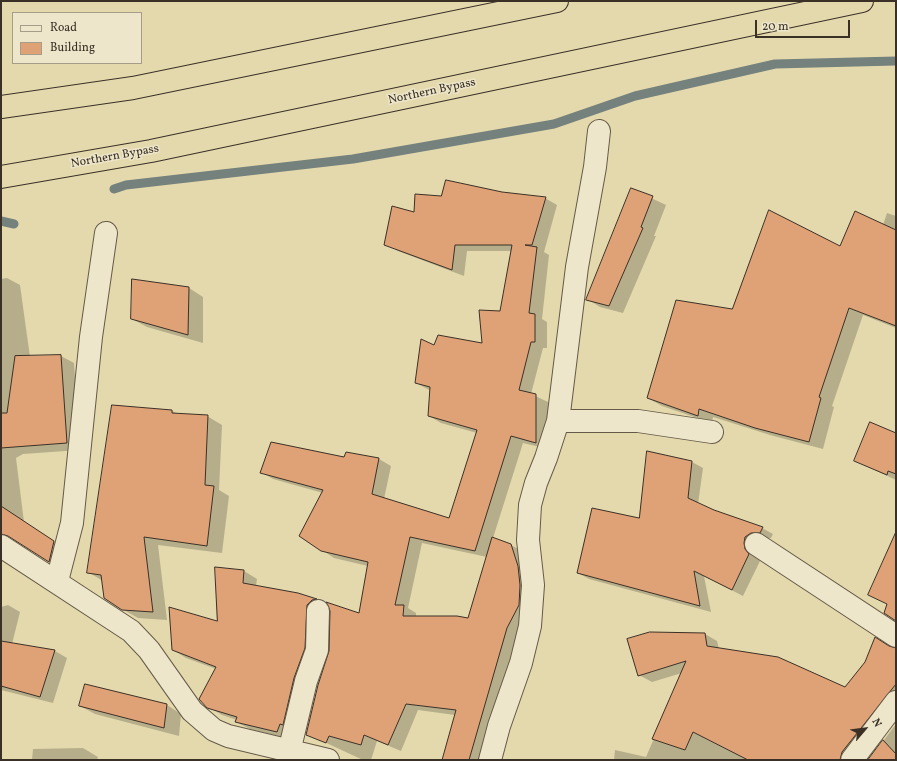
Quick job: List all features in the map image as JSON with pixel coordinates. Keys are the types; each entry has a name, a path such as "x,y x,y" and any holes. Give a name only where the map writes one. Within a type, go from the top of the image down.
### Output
{"highway":[{"path":"1,107 132,88 557,1"},
{"name":"Northern Bypass","path":"1,177 151,151 862,1"}],"street":[{"path":"490,760 499,726 521,663 530,626 533,585 528,540 530,506 558,421 577,267 596,167 599,131"},
{"path":"57,581 72,523 91,337 106,233"},
{"path":"558,421 638,421 712,432"},
{"path":"756,544 896,636"},
{"path":"1,546 57,581 131,631 149,650 192,711 214,730 228,736 289,752 328,760"},
{"path":"289,752 306,681 317,650 318,611"},
{"path":"852,760 896,702"}],"building":[{"path":"446,180 502,192 546,197 532,245 525,245 537,247 529,313 535,314 535,342 531,342 519,390 536,394 536,443 511,436 475,551 410,537 395,605 404,605 403,616 457,616 468,618 492,537 511,544 518,566 520,585 519,605 507,628 469,760 442,760 456,710 406,704 388,745 364,735 361,745 329,736 326,743 306,735 318,685 329,651 330,611 326,602 359,613 368,562 321,551 299,536 323,490 260,473 271,442 344,457 346,452 379,458 372,494 449,518 477,430 428,416 430,387 415,383 421,339 434,345 438,335 482,343 479,310 500,311 512,245 455,245 452,270 384,245 392,206 414,212 415,194 441,196"},
{"path":"631,188 653,196 641,227 643,228 609,306 586,300"},
{"path":"769,210 840,246 855,211 896,230 896,326 849,308 819,397 821,398 809,442 755,428 699,409 698,416 647,398 676,300 732,309"},
{"path":"132,279 189,287 188,335 131,319"},
{"path":"61,355 67,443 1,448 1,413 7,413 15,356"},
{"path":"112,405 172,410 172,413 208,415 205,485 214,486 207,546 144,537 153,612 122,610 104,598 101,575 87,573"},
{"path":"870,422 896,433 896,474 888,471 887,475 854,461"},
{"path":"647,451 692,461 688,498 714,510 763,527 760,533 751,533 745,537 745,549 749,554 732,590 694,571 700,606 577,573 592,508 639,518"},
{"path":"1,506 54,541 49,562 8,536 1,534"},
{"path":"896,532 896,621 884,613 887,604 868,595"},
{"path":"215,567 244,570 243,583 298,593 317,599 312,600 307,605 305,648 294,678 283,725 280,724 277,732 235,722 237,717 207,708 199,699 216,667 172,650 169,607 217,621"},
{"path":"650,632 705,633 707,646 778,657 845,687 865,662 875,637 889,646 896,648 896,684 842,752 840,760 748,760 693,732 685,750 652,739 686,661 638,676 627,639"},
{"path":"1,641 55,650 40,697 1,686"},
{"path":"85,684 167,704 164,728 79,706"},
{"path":"883,740 896,754 896,760 868,760"}],"waterway":[{"path":"114,189 126,185 353,159 554,124 635,96 775,64 896,61"},
{"path":"1,221 14,224"}]}
